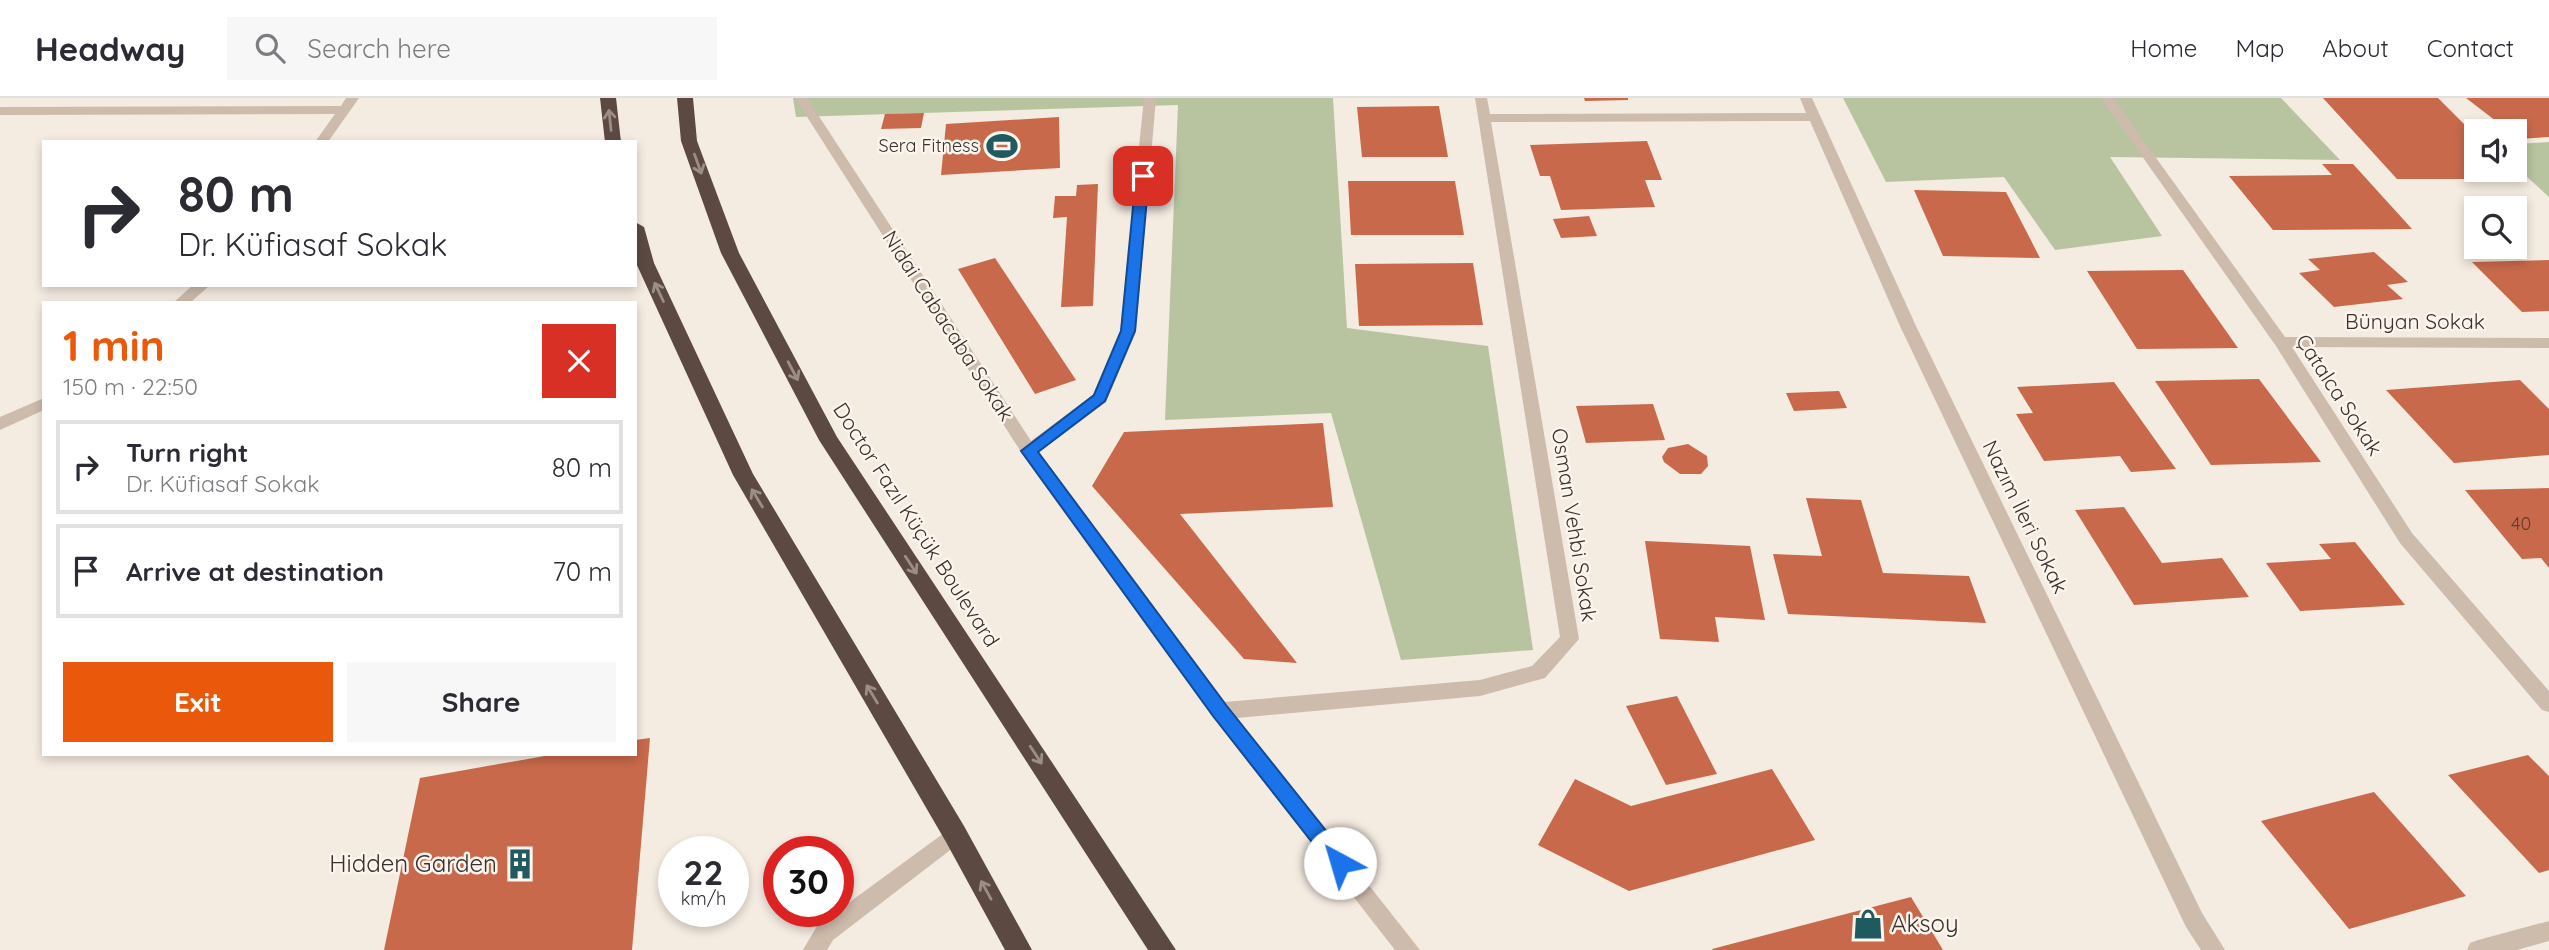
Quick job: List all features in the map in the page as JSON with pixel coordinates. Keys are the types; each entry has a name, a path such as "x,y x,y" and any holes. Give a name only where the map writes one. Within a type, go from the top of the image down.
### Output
{"highway":[{"path":"608,98 613,140"},
{"name":"Doctor Fazıl Küçük Boulevard","path":"685,98 689,141 730,253 829,440 1163,950"},
{"path":"637,234 645,262 743,475 955,834 1019,950"}],"street":[{"name":"Nidai Cabacaba Sokak","path":"801,98 1029,451 1220,711 1409,950"},
{"path":"1029,451 1100,398 1128,331 1150,98"},
{"name":"Osman Vehbi Sokak","path":"1220,711 1480,688 1538,672 1570,639 1480,98"},
{"name":"Nazım İleri Sokak","path":"1806,98 1926,363 2194,920 2214,950"},
{"name":"Çatalca Sokak","path":"2108,98 2281,342 2406,538 2549,704"},
{"path":"0,111 349,104"},
{"path":"322,140 349,104"},
{"path":"1484,118 1815,117"},
{"path":"183,301 201,287"},
{"name":"Bünyan Sokak","path":"2281,342 2549,343"},
{"path":"0,424 42,404"},
{"path":"814,950 825,933 955,834"},
{"path":"2478,950 2549,931"}],"green space":[{"path":"793,98 1333,98 1347,328 1488,346 1533,650 1401,660 1331,413 1165,420 1178,105 796,117"},
{"path":"1843,98 2281,98 2340,160 2110,157 2162,236 2055,250 2004,177 1886,182"},
{"path":"2549,142 2549,197 2527,177 2527,143"}],"building":[{"path":"1584,98 1628,98 1628,100 1585,101"},
{"path":"2323,98 2438,98 2464,124 2464,179 2397,179"},
{"path":"2466,98 2549,98 2549,137 2527,138 2527,119 2493,119"},
{"path":"1439,106 1448,157 1362,157 1357,107"},
{"path":"924,113 921,128 881,129 885,114"},
{"name":"Sera Fitness","path":"1059,117 1060,168 941,175 946,124"},
{"path":"1647,141 1662,180 1645,180 1655,207 1561,210 1550,176 1540,176 1530,145"},
{"path":"2322,164 2353,164 2412,229 2273,230 2229,176 2332,175"},
{"path":"1348,181 1455,181 1464,235 1351,235"},
{"path":"1098,184 1093,306 1061,307 1067,217 1053,218 1055,196 1076,196 1077,185"},
{"path":"1914,190 2006,192 2040,258 1943,256"},
{"path":"1589,216 1597,236 1561,238 1553,219"},
{"path":"2374,252 2408,282 2387,285 2403,299 2334,307 2299,273 2320,270 2308,259"},
{"path":"995,258 1076,380 1035,394 958,269"},
{"path":"2549,260 2549,311 2522,312 2472,262"},
{"path":"1473,263 1483,325 1359,326 1355,264"},
{"path":"2183,270 2238,348 2137,349 2087,271"},
{"path":"2259,379 2321,462 2211,465 2155,381"},
{"path":"2520,380 2549,409 2549,455 2454,463 2386,390"},
{"path":"2114,382 2176,469 2131,472 2120,456 2044,461 2016,414 2033,413 2017,387"},
{"path":"1839,391 1847,408 1794,411 1786,393"},
{"path":"1653,404 1665,440 1586,443 1576,406"},
{"path":"1323,423 1333,507 1180,514 1297,663 1244,659 1092,486 1124,432"},
{"path":"1688,444 1707,456 1708,466 1701,474 1680,474 1664,462 1662,457 1668,448"},
{"path":"2549,488 2549,568 2541,558 2522,559 2465,490"},
{"path":"1806,498 1861,500 1883,573 1969,576 1986,623 1788,614 1773,554 1822,556"},
{"path":"2124,507 2162,563 2222,558 2249,597 2134,605 2075,510"},
{"path":"1645,541 1750,546 1765,620 1715,617 1719,642 1660,639"},
{"path":"2355,542 2405,605 2300,611 2266,563 2331,559 2319,544"},
{"path":"1677,696 1717,774 1666,785 1626,706"},
{"name":"Hidden Garden","path":"650,738 632,950 384,950 420,778 545,756 637,756 637,740"},
{"path":"2528,755 2549,776 2549,870 2539,873 2448,775"},
{"path":"1772,769 1815,840 1629,891 1538,845 1575,779 1631,806"},
{"path":"2374,792 2466,896 2349,929 2261,821"},
{"name":"Aksoy","path":"1911,897 1943,950 1712,949"}],"place":[{"name":"Sera Fitness","path":"1002,146"},
{"name":"Hidden Garden","path":"520,864"},
{"name":"Aksoy","path":"1868,924"}],"route":[{"path":"1143,176 1128,331 1100,398 1029,451 1220,711 1340,863"}]}
